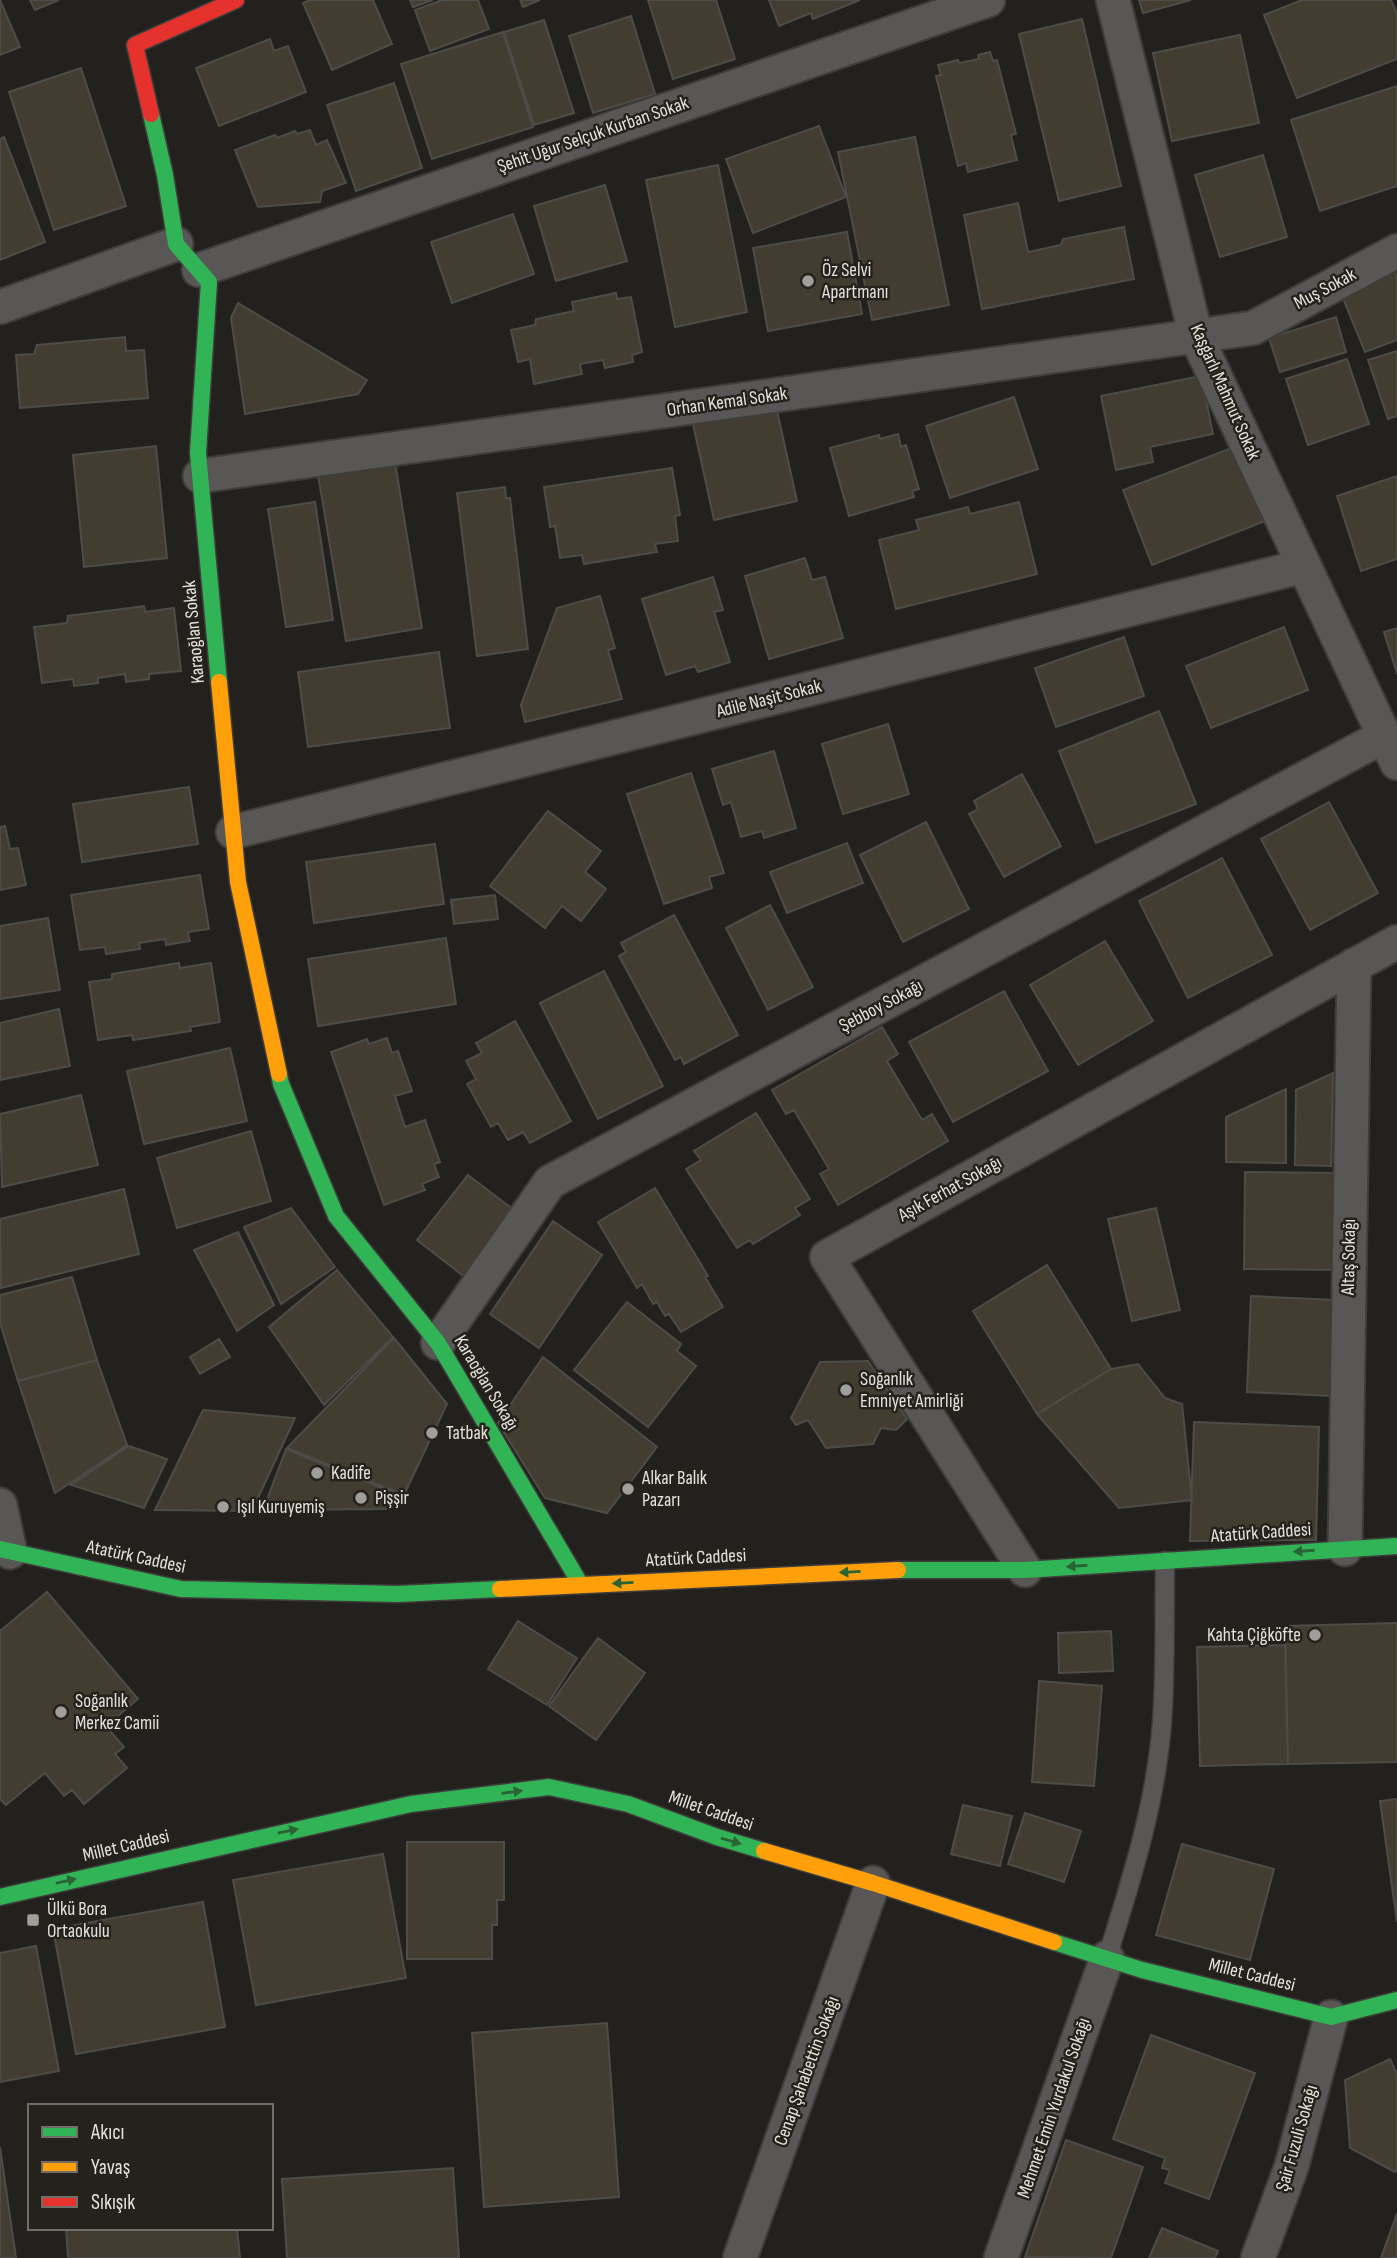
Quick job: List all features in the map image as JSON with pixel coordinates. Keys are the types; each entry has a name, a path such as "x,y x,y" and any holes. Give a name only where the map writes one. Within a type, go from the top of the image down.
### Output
{"street":[{"path":"0,307 176,244 165,175 135,45 236,0"},
{"name":"Şehit Uğur Selçuk Kurban Sokak","path":"199,270 988,0"},
{"name":"Kaşgarlı Mahmut Sokak","path":"1113,0 1196,336 1391,750"},
{"name":"Karaoğlan Sokak","path":"176,244 209,282 198,453 238,882 281,1084 336,1216"},
{"name":"Muş Sokak","path":"1253,328 1397,251"},
{"name":"Orhan Kemal Sokak","path":"200,476 1253,328"},
{"name":"Adile Naşit Sokak","path":"233,832 1304,566"},
{"name":"Şebboy Sokağı","path":"438,1343 550,1182 1391,750"},
{"name":"Aşık Ferhat Sokağı","path":"1026,1570 827,1257 1397,942"},
{"name":"Altaş Sokağı","path":"1345,1549 1354,965"},
{"name":"Karaoğlan Sokağı","path":"336,1216 438,1343 581,1585"},
{"path":"0,1505 5,1550"},
{"name":"Atatürk Caddesi","path":"5,1550 181,1589 398,1594 921,1569 1026,1570 1397,1546"},
{"name":"Millet Caddesi","path":"0,1897 411,1804 549,1787 628,1804 716,1837 873,1883 1142,1970 1331,2017 1397,2000"},
{"name":"Cenap Şahabettin Sokağı","path":"740,2258 873,1883"},
{"name":"Mehmet Emin Yurdakul Sokağı","path":"1001,2258 1107,1958"},
{"name":"Şair Fuzuli Sokağı","path":"1258,2258 1292,2165 1331,2017"}],"lane":[{"path":"1107,1958 1137,1860 1156,1767 1162,1723 1165,1561"}],"building":[{"path":"0,0 20,47 0,55"},
{"path":"30,0 59,0 35,10"},
{"path":"310,0 373,0 392,44 332,70 303,3"},
{"path":"410,0 433,0 413,7"},
{"path":"442,0 478,0 489,29 430,51 415,10"},
{"path":"520,0 540,0 523,7"},
{"path":"648,0 716,0 735,59 673,79"},
{"path":"769,0 860,0 813,19 811,13 779,26"},
{"path":"1139,0 1191,0 1143,13"},
{"path":"1302,0 1391,0 1397,14 1397,59 1297,98 1264,15"},
{"path":"631,16 655,94 593,113 569,36"},
{"path":"1082,19 1121,186 1059,201 1019,34"},
{"path":"544,20 574,113 534,125 504,32"},
{"path":"503,32 533,127 432,159 401,64"},
{"path":"1240,35 1259,123 1172,141 1153,53"},
{"path":"270,39 274,51 288,46 306,92 219,126 196,68"},
{"path":"990,52 993,61 997,60 1016,134 1011,135 1017,160 968,172 966,163 958,166 936,76 941,75 938,65 979,59 978,55"},
{"path":"81,68 126,206 54,230 9,92"},
{"path":"394,83 422,168 356,191 327,105"},
{"path":"1397,86 1397,186 1320,211 1291,120"},
{"path":"819,126 846,197 753,233 726,159"},
{"path":"310,130 316,145 327,140 346,183 322,191 320,202 258,207 235,150 275,135 277,138 295,131 297,134"},
{"path":"4,137 45,242 0,260 0,139"},
{"path":"915,137 949,305 872,320 838,152"},
{"path":"1263,155 1287,237 1220,257 1195,175"},
{"path":"718,165 747,312 675,327 646,180"},
{"path":"605,185 627,261 556,281 534,206"},
{"path":"1018,203 1028,252 1061,245 1063,239 1124,227 1134,279 982,309 964,215"},
{"path":"513,214 534,274 452,303 431,242"},
{"name":"Öz Selvi Apartmanı","path":"847,232 862,314 768,331 753,248"},
{"path":"1394,270 1397,276 1397,340 1365,352 1340,291"},
{"path":"616,293 617,299 631,297 642,352 632,355 633,362 605,368 603,360 580,364 582,374 534,384 530,359 518,362 511,330 535,325 536,319 574,311 572,302"},
{"path":"238,303 367,380 358,394 245,414 231,318"},
{"path":"1336,317 1346,352 1280,372 1269,338"},
{"path":"125,337 126,351 144,350 148,398 20,408 16,355 34,354 37,345"},
{"path":"1397,351 1397,416 1388,419 1368,360"},
{"path":"1347,359 1369,424 1308,445 1286,379"},
{"path":"1201,376 1213,434 1150,447 1153,462 1116,470 1101,396"},
{"path":"1014,397 1038,469 950,498 926,426"},
{"path":"776,406 797,501 714,520 693,424"},
{"path":"898,434 901,447 906,445 919,489 912,491 914,497 849,516 830,448 879,435 880,439"},
{"path":"156,446 167,558 84,567 73,455"},
{"path":"1234,447 1263,522 1152,565 1123,490"},
{"path":"394,456 422,628 346,641 317,469"},
{"path":"672,468 680,515 675,516 678,541 655,544 657,552 584,564 582,555 560,558 555,526 550,527 544,487"},
{"path":"1397,476 1397,559 1361,571 1337,496"},
{"path":"505,487 506,498 510,498 528,649 477,656 457,493"},
{"path":"315,502 333,620 286,627 268,509"},
{"path":"1019,502 1037,574 896,609 879,540 919,530 916,520 968,507 970,514"},
{"path":"805,558 812,580 825,577 843,638 769,659 745,576"},
{"path":"713,577 723,610 714,612 730,662 698,672 695,666 666,675 642,599"},
{"path":"600,596 615,648 608,650 622,699 525,722 521,705 557,608"},
{"path":"144,606 145,612 174,608 181,671 149,674 149,679 126,682 125,674 98,678 98,683 74,686 73,679 42,683 34,627 67,623 68,616"},
{"path":"1284,627 1308,690 1211,728 1186,666"},
{"path":"1397,628 1397,674 1384,632"},
{"path":"1124,637 1144,696 1056,727 1035,668"},
{"path":"439,652 450,728 308,747 298,672"},
{"path":"1159,711 1196,804 1096,843 1059,751"},
{"path":"888,724 909,794 843,814 822,744"},
{"path":"774,751 796,828 764,838 762,831 741,837 731,802 723,805 712,769"},
{"path":"691,773 724,873 709,877 712,888 664,904 627,794"},
{"path":"1022,774 1061,846 1004,877 969,814 978,809 974,801"},
{"path":"189,787 198,844 82,862 73,804"},
{"path":"1329,802 1378,893 1310,930 1261,839"},
{"path":"548,811 601,851 585,872 606,889 581,921 562,906 545,928 490,886"},
{"path":"926,822 969,909 903,942 860,855"},
{"path":"5,826 10,849 18,848 26,885 0,890 0,827"},
{"path":"847,843 863,883 787,913 770,872"},
{"path":"435,844 444,904 314,923 306,862"},
{"path":"1222,858 1272,955 1188,998 1139,901"},
{"path":"200,875 209,929 188,932 190,941 166,945 165,939 139,943 140,949 106,954 105,947 80,950 71,895"},
{"path":"495,895 498,919 454,924 451,900"},
{"path":"770,905 813,987 768,1010 726,928"},
{"path":"674,915 738,1035 684,1064 681,1057 675,1060 619,956 626,952 621,943"},
{"path":"48,918 60,990 0,999 0,926"},
{"path":"446,938 456,1004 318,1026 308,959"},
{"path":"1105,941 1153,1021 1078,1065 1030,985"},
{"path":"179,963 180,968 211,963 220,1022 190,1027 191,1031 133,1040 132,1035 98,1040 89,982 112,979 112,974"},
{"path":"604,971 663,1086 598,1119 540,1003"},
{"path":"1004,991 1048,1071 953,1122 909,1042"},
{"path":"59,1009 70,1066 0,1080 0,1023"},
{"path":"515,1021 571,1121 530,1143 523,1132 508,1140 498,1123 491,1127 467,1084 476,1079 466,1061 482,1053 476,1043"},
{"path":"882,1027 898,1054 887,1061 922,1120 932,1114 948,1141 838,1205 820,1174 829,1169 794,1110 786,1114 772,1090"},
{"path":"387,1038 392,1053 398,1051 412,1091 395,1096 405,1127 425,1120 440,1162 434,1164 439,1177 422,1184 425,1190 384,1205 331,1052 367,1039 369,1044"},
{"path":"230,1048 247,1121 144,1144 127,1071"},
{"path":"1333,1073 1331,1166 1295,1165 1296,1090"},
{"path":"1286,1089 1286,1163 1226,1162 1226,1117"},
{"path":"81,1095 98,1165 2,1187 0,1114"},
{"path":"756,1113 810,1199 795,1208 800,1215 753,1244 750,1240 737,1248 686,1169 701,1160 694,1151"},
{"path":"251,1131 271,1201 177,1228 157,1158"},
{"path":"1245,1172 1343,1173 1342,1270 1244,1269"},
{"path":"468,1175 522,1216 471,1282 417,1240"},
{"path":"655,1188 708,1276 705,1277 723,1307 681,1332 669,1314 665,1316 657,1302 653,1304 642,1284 637,1288 598,1222"},
{"path":"124,1189 139,1254 1,1288 0,1219"},
{"path":"291,1208 335,1267 281,1304 244,1227"},
{"path":"1156,1208 1180,1310 1132,1321 1108,1219"},
{"path":"553,1221 602,1255 539,1348 490,1314"},
{"path":"238,1232 274,1305 237,1331 194,1250"},
{"path":"1047,1265 1111,1369 1037,1414 973,1311"},
{"path":"337,1270 393,1337 324,1405 269,1327"},
{"path":"72,1277 97,1360 18,1381 0,1323 0,1295"},
{"path":"1251,1296 1335,1300 1331,1396 1247,1392"},
{"path":"627,1302 681,1344 677,1351 696,1366 648,1427 574,1370"},
{"path":"394,1338 447,1404 404,1495 287,1448"},
{"path":"219,1339 230,1357 200,1374 190,1357"},
{"path":"543,1357 657,1447 607,1513 545,1498 498,1423"},
{"path":"97,1360 127,1445 55,1493 18,1381"},
{"name":"Soğanlık Emniyet Amirliği","path":"868,1361 907,1419 896,1430 881,1428 873,1444 826,1448 808,1420 796,1425 791,1418 820,1362"},
{"path":"1138,1364 1165,1398 1182,1404 1192,1500 1119,1508 1037,1414 1111,1369"},
{"path":"203,1410 295,1418 252,1511 155,1510"},
{"path":"1194,1422 1319,1427 1316,1540 1190,1541"},
{"path":"129,1446 167,1459 144,1508 71,1485"},
{"path":"286,1449 402,1496 390,1509 263,1510"},
{"name":"Soğanlık Merkez Camii","path":"47,1592 138,1699 106,1726 124,1747 115,1754 127,1768 84,1804 72,1790 64,1796 45,1773 6,1805 0,1799 0,1631"},
{"path":"518,1621 577,1658 547,1705 488,1669"},
{"path":"1397,1623 1397,1762 1288,1764 1285,1626"},
{"path":"1111,1631 1113,1671 1059,1673 1058,1633"},
{"path":"598,1638 645,1673 596,1740 549,1706"},
{"path":"1285,1645 1288,1764 1200,1766 1197,1647"},
{"path":"1039,1681 1102,1686 1094,1786 1032,1782"},
{"path":"1397,1799 1397,1922 1380,1801"},
{"path":"963,1805 1012,1816 1000,1866 951,1854"},
{"path":"1025,1813 1081,1831 1064,1882 1008,1864"},
{"path":"407,1842 504,1842 504,1900 497,1900 497,1925 492,1925 492,1959 407,1959"},
{"path":"1182,1844 1274,1869 1250,1960 1156,1935"},
{"path":"383,1854 406,1978 256,2005 233,1880"},
{"path":"203,1902 225,2027 76,2054 53,1929"},
{"path":"36,1946 59,2071 0,2082 0,1953"},
{"path":"607,2023 619,2197 484,2207 472,2033"},
{"path":"1151,2035 1255,2073 1209,2199 1165,2183 1170,2170 1162,2168 1165,2158 1113,2139"},
{"path":"1390,2059 1397,2074 1395,2172 1350,2148 1345,2080"},
{"path":"1066,2140 1143,2167 1111,2258 1025,2257"},
{"path":"0,2147 16,2258 0,2258"},
{"path":"453,2168 459,2258 287,2258 282,2179"},
{"path":"1397,2213 1397,2258 1381,2258"},
{"path":"1162,2228 1218,2251 1215,2258 1149,2258"},
{"path":"66,2230 237,2230 240,2258 68,2258"}],"traffic: fast":[{"path":"151,114 165,175 176,244 209,282 198,453 219,682"},
{"path":"279,1074 336,1216 438,1343 581,1585"},
{"path":"898,1570 1025,1570 1397,1546"},
{"path":"0,1549 181,1589 398,1594 500,1589"},
{"path":"0,1897 411,1804 549,1787 628,1804 717,1837 764,1851"},
{"path":"1054,1942 1142,1970 1331,2017 1397,2000"}],"traffic: slow":[{"path":"219,682 238,882 279,1074"},
{"path":"500,1589 898,1570"},
{"path":"764,1851 873,1883 1054,1942"}],"traffic: jam":[{"path":"151,114 135,45 236,0"}],"place":[{"name":"Öz Selvi Apartmanı","path":"808,281"},
{"name":"Soğanlık Emniyet Amirliği","path":"846,1390"},
{"name":"Tatbak","path":"432,1433"},
{"name":"Kadife","path":"317,1473"},
{"name":"Alkar Balık Pazarı","path":"628,1489"},
{"name":"Pişşir","path":"361,1498"},
{"name":"Işıl Kuruyemiş","path":"223,1507"},
{"name":"Kahta Çiğköfte","path":"1315,1635"},
{"name":"Soğanlık Merkez Camii","path":"61,1712"},
{"name":"Ülkü Bora Ortaokulu","path":"33,1920"}]}
